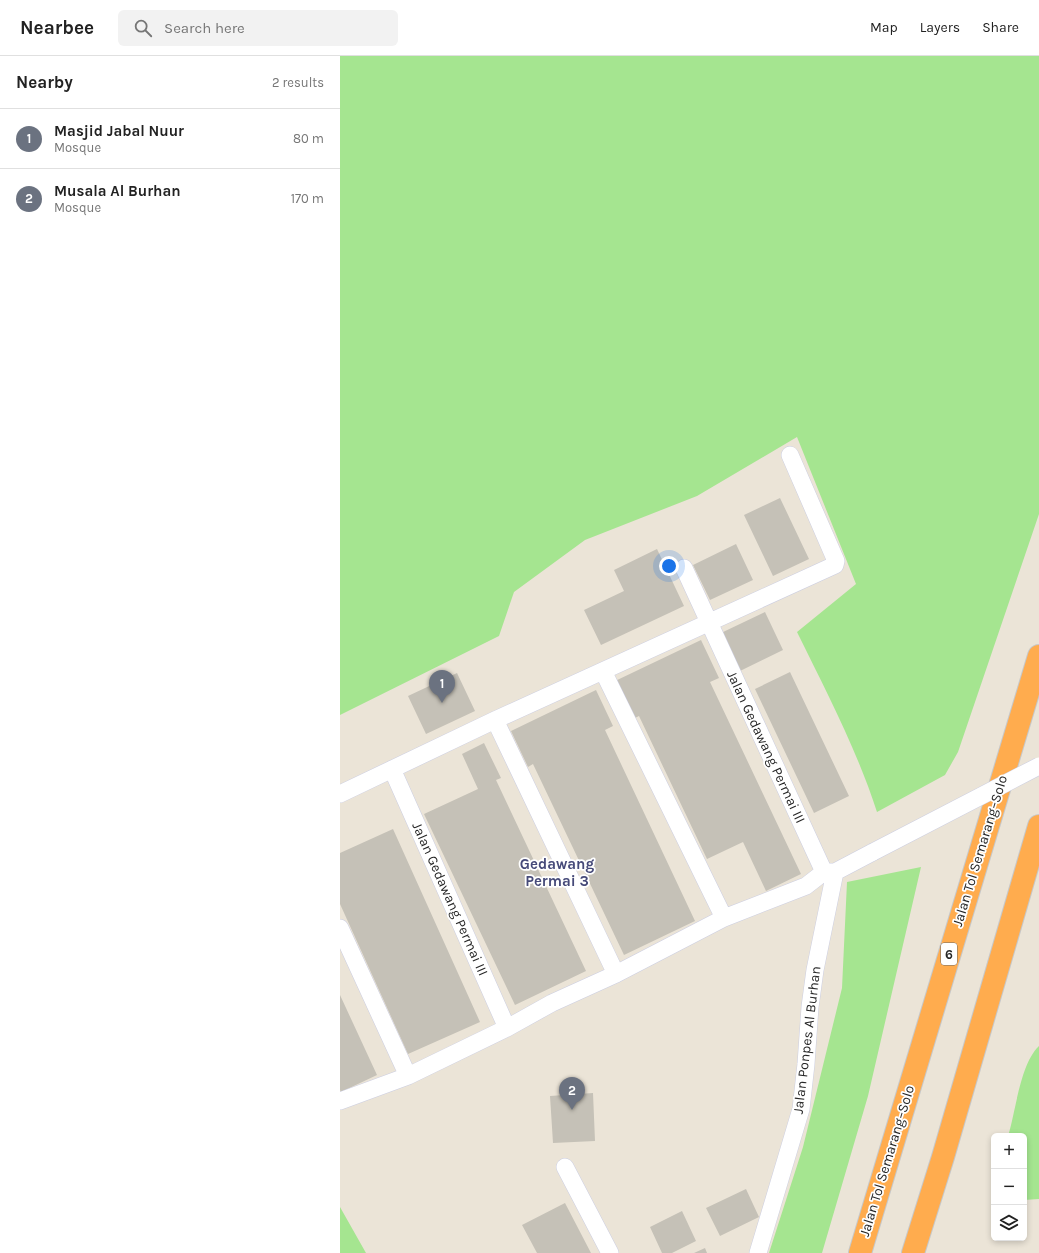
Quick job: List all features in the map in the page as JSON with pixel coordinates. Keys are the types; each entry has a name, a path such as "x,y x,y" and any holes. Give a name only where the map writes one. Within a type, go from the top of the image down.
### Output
{"highway":[{"name":"Jalan Tol Semarang–Solo","path":"860,1253 1039,656"},
{"path":"913,1253 943,1157 1039,826"}],"street":[{"path":"340,794 495,720 836,564 790,455"},
{"name":"Jalan Gedawang Permai III","path":"684,568 829,872"},
{"path":"603,671 724,918"},
{"path":"495,720 616,974"},
{"path":"340,1101 408,1076 507,1028 552,1003 616,974 724,918 806,886 829,872 873,852 1039,766"},
{"name":"Jalan Gedawang Permai III","path":"392,770 507,1028"},
{"name":"Jalan Ponpes Al Burhan","path":"758,1253 801,1109 810,1007 829,872"},
{"path":"340,928 408,1076"},
{"path":"565,1167 610,1253"}],"green space":[{"path":"340,56 1039,56 1039,514 958,752 945,775 877,812 851,743 797,632 856,584 797,437 697,496 585,540 514,592 499,636 340,715"},
{"path":"921,867 868,1096 822,1253 769,1253 803,1147 842,988 847,882"},
{"path":"1039,1046 1039,1199 1027,1200 1027,1133 1009,1133 1019,1088 1027,1064"},
{"path":"340,1207 366,1253 340,1253"}],"building":[{"path":"780,498 809,559 773,576 744,515"},
{"path":"736,544 753,580 710,600 693,565"},
{"path":"657,549 684,606 601,645 584,610 624,591 614,570"},
{"path":"765,612 783,650 740,671 721,633"},
{"path":"701,640 719,678 710,682 801,874 766,891 743,842 707,859 639,716 631,720 613,682"},
{"path":"790,672 849,796 814,813 755,689"},
{"path":"457,673 475,711 426,734 408,696"},
{"path":"596,690 613,726 605,730 695,921 624,955 533,764 528,767 511,731"},
{"path":"484,743 501,778 496,780 586,971 515,1005 424,814 478,789 462,754"},
{"path":"393,829 480,1022 408,1054 340,904 340,853"},
{"path":"340,995 377,1075 341,1092 340,1090"},
{"path":"593,1093 595,1141 553,1143 550,1096"},
{"path":"746,1189 759,1217 720,1236 706,1208"},
{"path":"565,1203 591,1253 537,1253 522,1225"},
{"path":"682,1211 696,1241 672,1253 662,1253 650,1227"},
{"path":"705,1248 707,1253 694,1253"}],"place":[{"name":"Masjid Jabal Nuur","path":"442,703"},
{"name":"Musala Al Burhan","path":"572,1110"}],"district":[{"name":"Gedawang Permai 3","path":"557,872"}]}
